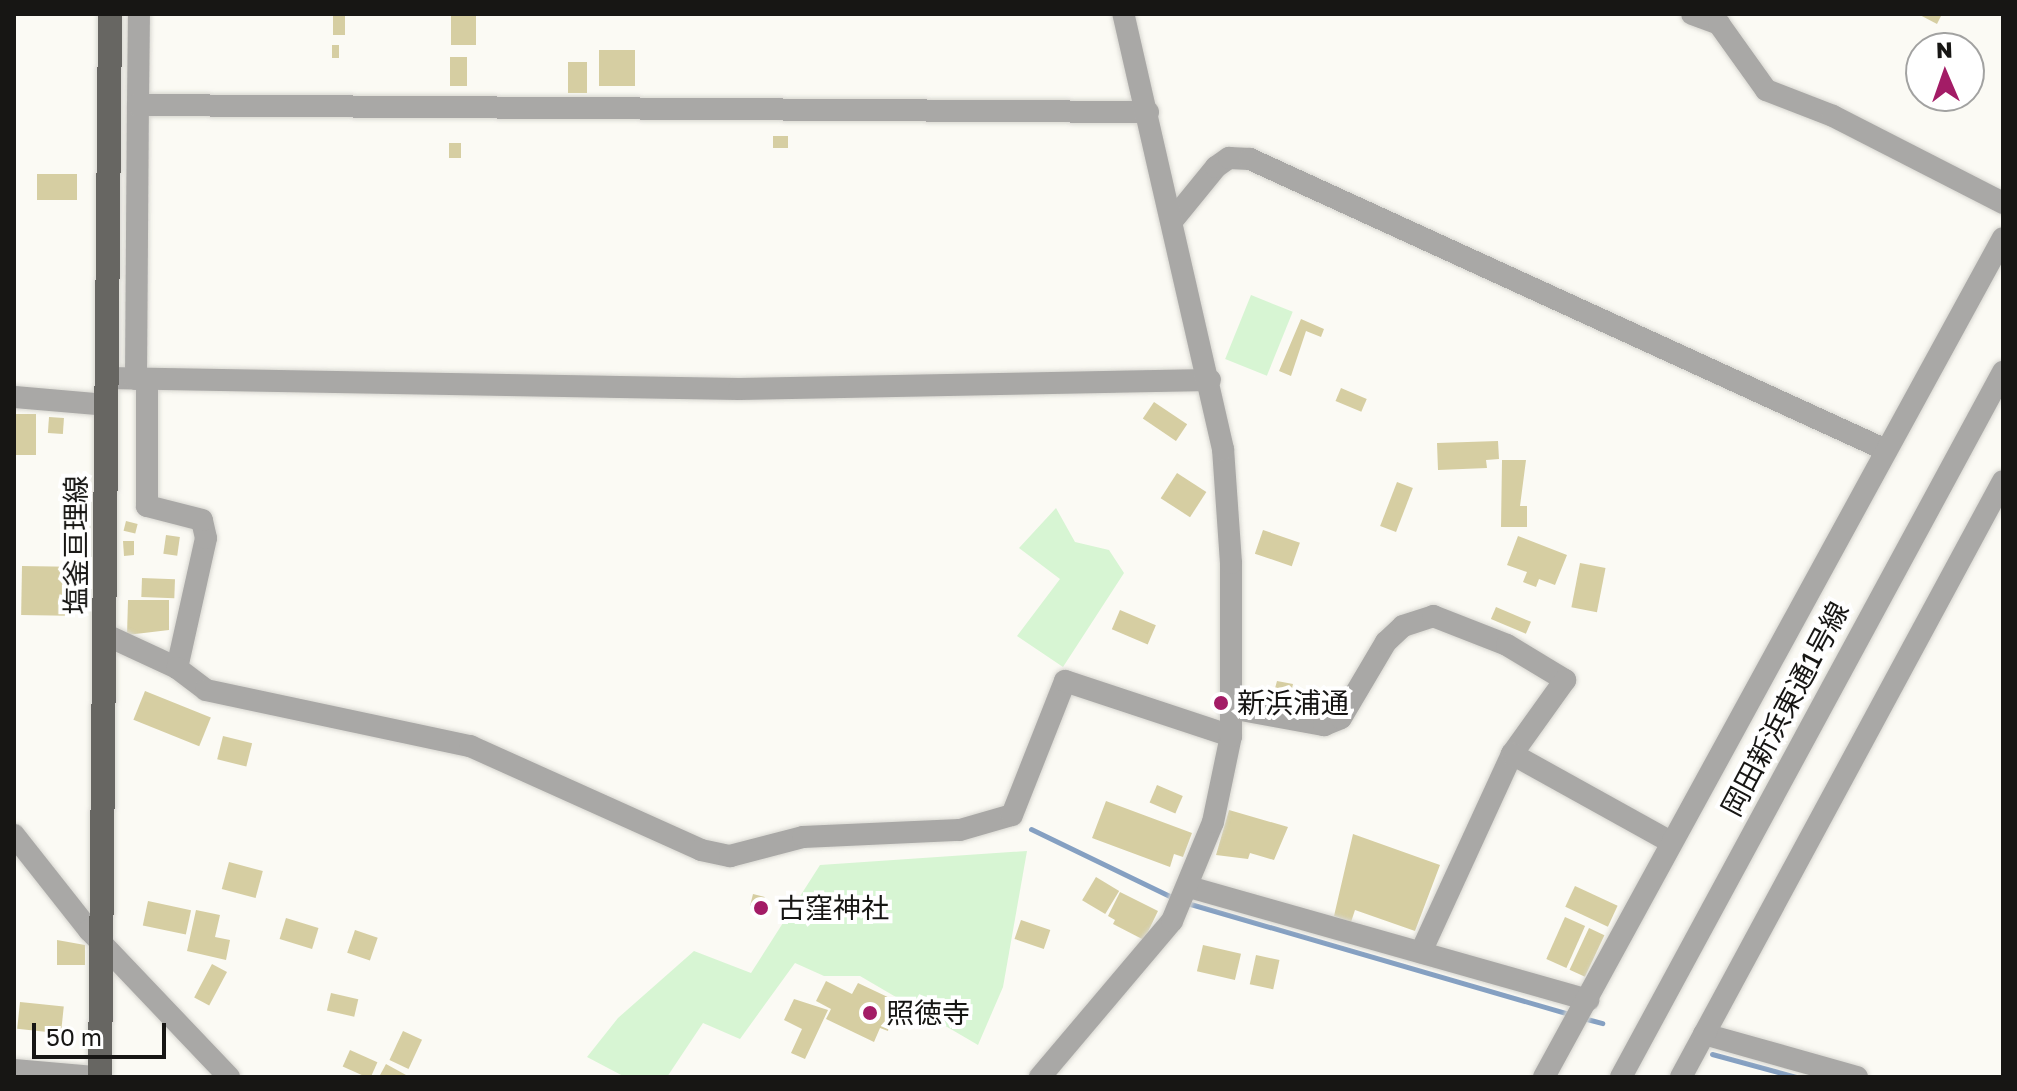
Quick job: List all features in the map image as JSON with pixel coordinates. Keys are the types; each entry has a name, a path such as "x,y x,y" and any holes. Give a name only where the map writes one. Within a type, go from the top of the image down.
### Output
{"main road":[{"name":"塩釜亘理線","path":"97,1077 103,945 110,14"}],"street":[{"path":"139,14 141,380 147,506 202,520 206,538 177,668"},
{"path":"1040,1077 1134,971 1183,898 1213,822 1231,736 1230,549 1223,449 1210,380 1123,14"},
{"path":"1692,14 1719,24 1766,90 1840,119 2003,203"},
{"path":"138,105 1148,112"},
{"path":"1172,221 1216,167 1229,158 1250,159 1886,450"},
{"path":"1544,1077 1669,841 2003,238"},
{"name":"岡田新浜東通1号線","path":"1621,1077 2003,372"},
{"path":"107,378 739,389 1210,380"},
{"path":"14,397 107,405"},
{"path":"1681,1077 1999,495"},
{"path":"1230,708 1324,725 1341,718 1386,642 1403,626 1433,616 1507,645 1565,680 1512,754 1421,952"},
{"path":"106,635 177,668 206,690 470,746 701,850 730,856 803,837 960,830 1012,815 1065,681 1231,736"},
{"path":"1512,754 1669,841"},
{"path":"14,835 103,945 229,1077"},
{"path":"1183,898 1421,952 1581,1012"},
{"path":"1704,1034 1857,1077"},
{"path":"14,1070 97,1077"}],"green space":[{"path":"1251,295 1293,312 1267,376 1225,359"},
{"path":"1056,508 1075,542 1109,550 1124,573 1063,667 1017,636 1060,579 1019,548"},
{"path":"1027,851 1003,987 978,1045 860,976 824,976 795,963 740,1039 703,1023 667,1077 625,1077 587,1057 618,1018 694,951 751,973 820,865"}],"building":[{"path":"451,14 476,14 476,45 451,45"},
{"path":"1918,14 1942,14 1937,24"},
{"path":"333,16 345,16 345,35 333,35"},
{"path":"332,45 339,45 339,58 332,58"},
{"path":"599,50 635,50 635,86 599,86"},
{"path":"450,57 467,57 467,86 450,86"},
{"path":"568,62 587,62 587,93 568,93"},
{"path":"773,136 788,136 788,148 773,148"},
{"path":"449,143 461,143 461,158 449,158"},
{"path":"37,174 77,174 77,200 37,200"},
{"path":"1301,319 1324,329 1321,337 1306,331 1291,376 1279,371"},
{"path":"1341,388 1367,399 1361,412 1336,401"},
{"path":"1154,402 1187,424 1176,441 1143,419"},
{"path":"14,414 36,414 36,455 14,455"},
{"path":"49,417 64,418 63,434 48,433"},
{"path":"1498,441 1499,459 1486,460 1487,468 1438,470 1437,443"},
{"path":"1502,460 1526,460 1520,506 1527,506 1527,527 1501,527"},
{"path":"1177,473 1206,492 1190,517 1161,498"},
{"path":"1397,482 1413,488 1396,532 1380,526"},
{"path":"126,521 138,524 135,534 124,531"},
{"path":"1263,530 1300,543 1292,566 1255,554"},
{"path":"166,535 180,537 177,556 163,554"},
{"path":"1518,536 1567,555 1555,585 1539,579 1536,587 1523,582 1527,572 1507,565"},
{"path":"123,541 134,541 134,555 124,556"},
{"path":"1580,563 1606,568 1597,612 1571,607"},
{"path":"22,566 68,567 67,616 21,615"},
{"path":"142,578 175,579 174,598 141,597"},
{"path":"128,600 169,600 169,630 127,635"},
{"path":"1496,607 1531,622 1526,634 1491,619"},
{"path":"1120,610 1156,625 1148,645 1112,629"},
{"path":"1277,681 1293,684 1287,710 1262,704 1265,690 1274,692"},
{"path":"145,691 211,718 199,746 133,720"},
{"path":"223,736 252,743 246,767 217,759"},
{"path":"1157,785 1183,796 1175,813 1150,802"},
{"path":"1106,801 1192,833 1183,857 1174,854 1170,867 1092,838"},
{"path":"1229,810 1288,827 1274,860 1250,853 1248,859 1216,855"},
{"path":"1353,834 1440,865 1415,931 1355,910 1351,922 1334,916"},
{"path":"229,862 263,871 256,898 222,889"},
{"path":"1096,877 1119,891 1105,914 1082,900"},
{"path":"1575,886 1618,906 1608,927 1565,907"},
{"path":"1120,892 1158,911 1144,940 1113,924 1115,920 1108,916"},
{"path":"753,894 765,897 762,909 750,906"},
{"path":"148,901 191,910 186,935 143,925"},
{"path":"196,910 220,915 215,937 230,940 226,960 187,951"},
{"path":"1565,917 1585,926 1566,968 1546,959"},
{"path":"286,918 319,928 312,949 280,939"},
{"path":"1021,920 1050,930 1044,949 1014,939"},
{"path":"1589,928 1604,935 1585,977 1570,970"},
{"path":"355,930 378,938 370,961 347,953"},
{"path":"57,940 85,945 85,965 57,965"},
{"path":"1203,945 1241,954 1235,980 1197,971"},
{"path":"1256,955 1279,960 1273,989 1250,984"},
{"path":"212,964 227,972 209,1006 194,998"},
{"path":"826,981 852,994 858,983 894,1000 888,1031 880,1028 874,1042 826,1019 831,1009 816,1001"},
{"path":"331,993 358,999 354,1017 327,1011"},
{"path":"794,999 828,1010 805,1059 791,1053 802,1029 784,1020"},
{"path":"20,1002 64,1007 61,1033 17,1029"},
{"path":"403,1031 422,1040 409,1069 389,1060"},
{"path":"350,1050 377,1062 371,1077 343,1066"},
{"path":"386,1064 406,1075 405,1077 379,1077"}],"waterway":[{"path":"1031,829 1174,898"},
{"path":"1187,903 1573,1015"},
{"path":"1583,1018 1602,1023"},
{"path":"1712,1054 1796,1077"}],"place":[{"name":"新浜浦通","path":"1221,703"},
{"name":"古窪神社","path":"761,908"},
{"name":"照徳寺","path":"870,1013"}]}
